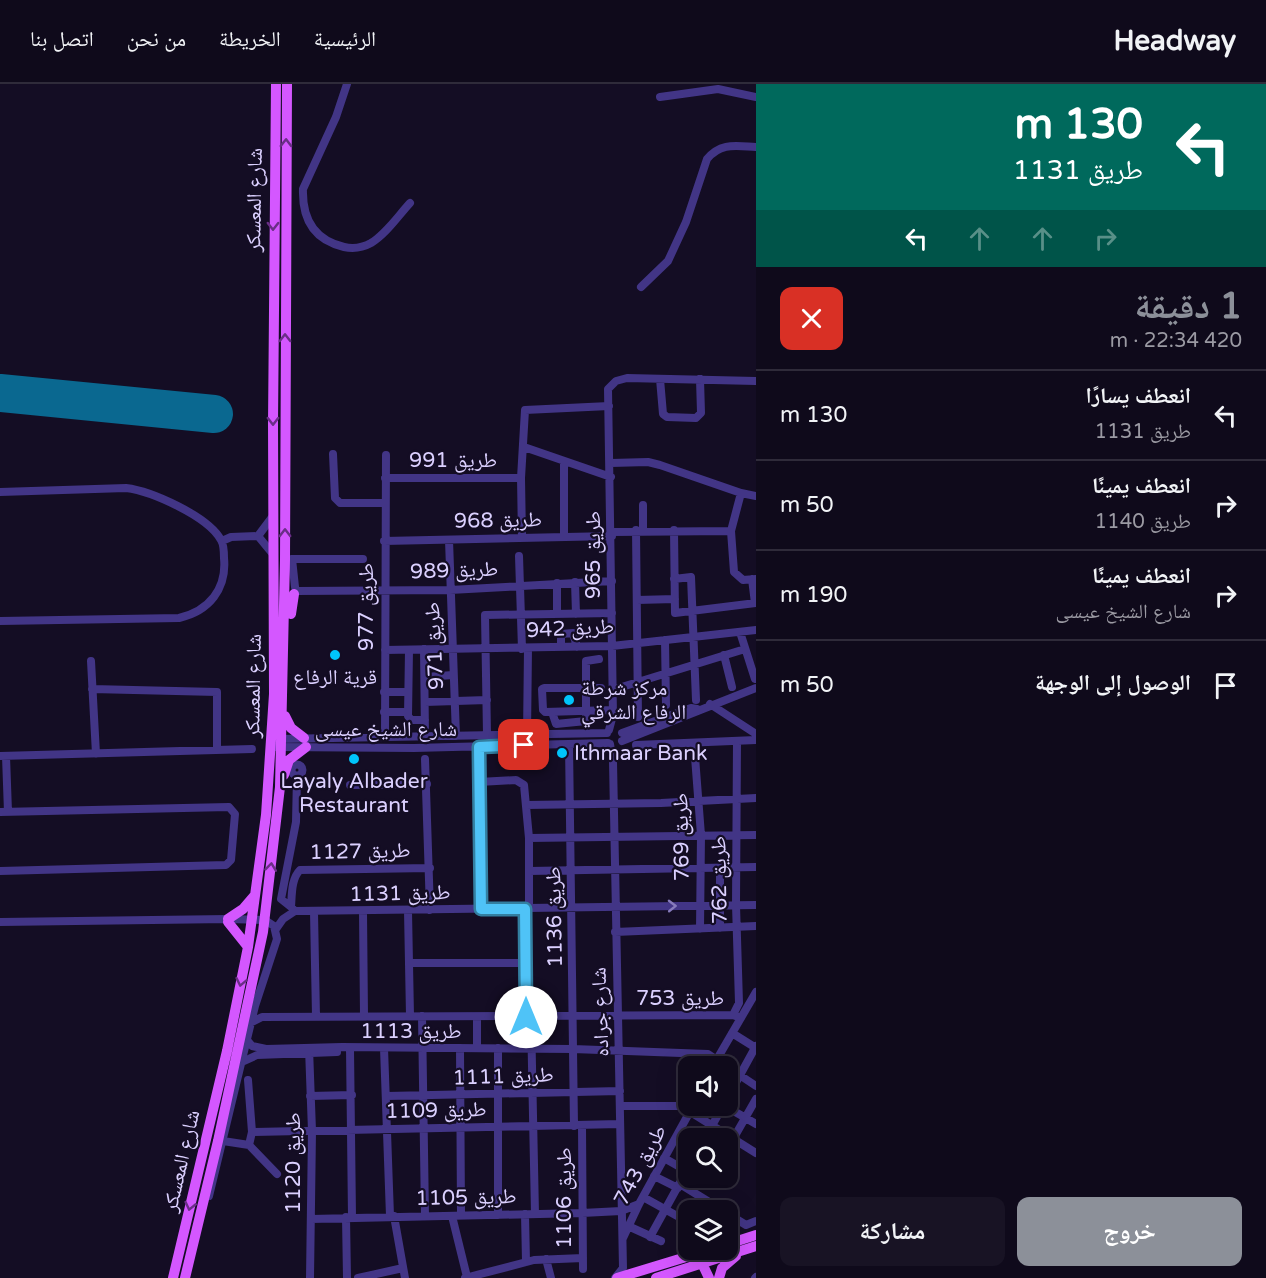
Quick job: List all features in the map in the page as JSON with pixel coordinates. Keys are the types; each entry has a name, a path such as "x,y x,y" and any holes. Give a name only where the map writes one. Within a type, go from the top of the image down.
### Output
{"main road":[{"name":"شارع المعسكر","path":"185,1278 264,923 280,787 274,684 273,554 276,84"},
{"name":"شارع المعسكر","path":"175,1278 178,1256 227,1051 248,947 277,743 284,712 287,84"},
{"path":"284,640 291,624 295,590 285,573"},
{"path":"280,787 289,760 305,743 289,724 284,712"},
{"path":"248,947 226,920 243,909 257,892"},
{"path":"738,1237 755,1226"},
{"path":"738,1250 755,1246"},
{"path":"719,1278 722,1268 729,1260 755,1246"},
{"path":"616,1278 642,1270 695,1260"},
{"path":"656,1278 695,1260"},
{"path":"695,1260 698,1278"},
{"path":"695,1260 709,1278"}],"street":[{"path":"347,84 336,117 303,189 302,201 309,223 327,242 359,248 378,238 410,203"},
{"path":"660,97 718,89 756,97"},
{"path":"641,287 668,261 686,222 707,159 713,151 720,146 756,147"},
{"path":"700,379 701,413 696,418 666,417 660,410 660,379 700,379 756,381"},
{"name":"طريق 965","path":"614,737 608,389 616,381 660,379"},
{"name":"طريق 991","path":"522,538 521,478 525,410 609,406"},
{"path":"524,447 611,477"},
{"path":"333,454 335,498 340,503 384,503"},
{"name":"طريق 977","path":"385,735 384,503 386,455"},
{"path":"564,460 564,537"},
{"path":"610,463 648,462 756,496"},
{"name":"طريق 991","path":"385,478 521,478"},
{"path":"0,492 126,488 143,490 176,506 213,530 222,541 225,564 218,592 202,609 191,615 179,618 0,621"},
{"path":"674,530 675,612 755,603 754,579 737,577 734,572 731,531 741,493"},
{"path":"638,717 637,600 639,530 643,505"},
{"path":"222,541 231,537 258,536 267,528 273,516"},
{"name":"طريق 968","path":"384,541 564,537 639,530 731,531"},
{"path":"258,536 267,543 273,554"},
{"name":"طريق 971","path":"449,540 456,736"},
{"path":"519,556 525,649 527,735"},
{"path":"295,590 291,559 363,559"},
{"path":"674,579 691,577 696,700"},
{"name":"طريق 989","path":"295,590 450,590 612,581"},
{"path":"575,582 576,614"},
{"path":"557,583 557,614"},
{"path":"637,600 675,599"},
{"path":"488,735 486,615 612,613"},
{"name":"طريق 942","path":"384,650 612,646 756,630"},
{"path":"740,632 755,684"},
{"path":"561,647 561,634 573,633 577,647"},
{"path":"665,640 666,705"},
{"path":"424,649 425,735"},
{"path":"612,690 745,649"},
{"path":"409,650 408,712 411,720 425,720"},
{"path":"724,655 732,687"},
{"path":"599,659 586,661 587,688 588,711 586,721 556,724 552,712 543,710 542,689 587,688 601,688"},
{"path":"91,661 96,754"},
{"path":"425,677 453,675"},
{"name":"شارع الشيخ عيسى","path":"277,743 479,747 569,744 614,737 710,705 755,684"},
{"path":"92,689 217,692 217,749"},
{"path":"384,692 408,693"},
{"path":"730,715 731,697"},
{"path":"425,702 487,700"},
{"path":"710,705 730,715 741,726 756,734"},
{"path":"588,711 613,712"},
{"path":"384,712 408,712"},
{"name":"شارع الشيخ عيسى","path":"305,743 385,735 614,737"},
{"name":"شارع جراده","path":"614,737 614,906 620,1050 623,1261 622,1272 616,1278"},
{"path":"636,745 756,740"},
{"name":"طريق 762","path":"737,742 736,905 740,1003 737,1017"},
{"name":"طريق 1136","path":"569,744 573,908 573,1092 578,1126"},
{"name":"طريق 769","path":"694,744 702,836 699,929"},
{"path":"479,747 481,909"},
{"path":"0,871 226,865 231,860 235,814 229,807 4,812 3,756 252,749"},
{"path":"425,759 430,910"},
{"path":"198,1224 212,1187 224,1142 250,1023 277,939 276,929 293,909 281,899 296,822 297,776"},
{"path":"479,782 516,780 524,785 529,838 525,963 532,1049 535,1214"},
{"path":"350,785 427,784"},
{"path":"526,805 756,798"},
{"path":"529,838 756,835"},
{"path":"529,871 756,867"},
{"name":"طريق 1127","path":"293,909 294,880 300,870 430,868"},
{"path":"720,869 720,928"},
{"path":"288,871 300,870"},
{"name":"طريق 1131","path":"293,909 314,912 363,912 756,905"},
{"path":"408,911 410,1016"},
{"path":"314,912 316,1017"},
{"path":"363,912 364,1016"},
{"path":"0,922 226,920 264,923 276,929"},
{"path":"615,932 756,926"},
{"path":"409,963 525,963"},
{"path":"719,1056 732,1033 737,1017 747,1008 756,992"},
{"path":"250,1023 266,1017 255,1006"},
{"path":"747,1008 756,1012"},
{"path":"422,1016 425,1216"},
{"name":"طريق 753","path":"266,1017 737,1017"},
{"path":"477,1017 477,1048"},
{"path":"732,1033 756,1047 738,1079"},
{"name":"طريق 1113","path":"247,1040 258,1049 309,1051"},
{"path":"384,1048 392,1216 405,1278"},
{"name":"طريق 1113","path":"242,1062 257,1055 384,1048 620,1050 708,1054 710,1056"},
{"path":"460,1048 461,1215"},
{"path":"498,1048 498,1215"},
{"path":"347,1278 352,1130 348,1049"},
{"name":"طريق 1120","path":"309,1051 312,1131 310,1278"},
{"path":"740,1075 756,1086"},
{"path":"249,1080 252,1132 249,1144"},
{"name":"طريق 1111","path":"387,1096 620,1091"},
{"path":"310,1096 352,1095"},
{"path":"738,1130 756,1099"},
{"path":"620,1106 678,1106"},
{"path":"738,1114 756,1125"},
{"name":"طريق 743","path":"622,1242 641,1200 687,1116"},
{"path":"701,1116 717,1128"},
{"path":"710,1128 718,1116"},
{"name":"طريق 1109","path":"252,1132 620,1124"},
{"name":"طريق 1106","path":"578,1126 583,1269"},
{"path":"738,1140 755,1149"},
{"path":"224,1142 249,1144 277,1174"},
{"path":"664,1158 678,1165"},
{"path":"654,1176 678,1186"},
{"path":"650,1236 678,1188"},
{"path":"683,1188 704,1200"},
{"path":"641,1200 678,1217"},
{"name":"طريق 1105","path":"311,1219 621,1211 641,1200"},
{"path":"525,1214 526,1262"},
{"path":"452,1216 466,1278 494,1274 526,1262 583,1258"},
{"path":"738,1220 746,1225 755,1226"},
{"path":"628,1226 661,1241"},
{"path":"546,1259 551,1278"},
{"path":"623,1261 631,1270 642,1270"},
{"path":"358,1278 403,1268"}],"runway":[{"path":"0,393 214,414"}],"place":[{"name":"قرية الرفاع","path":"335,655"},
{"name":"مركز شرطة الرفاع الشرقي","path":"569,700"},
{"name":"Ithmaar Bank","path":"562,753"},
{"name":"Layaly Albader Restaurant","path":"354,759"}],"route":[{"path":"524,745 479,747 479,782 481,909 525,909 526,1017"}]}
